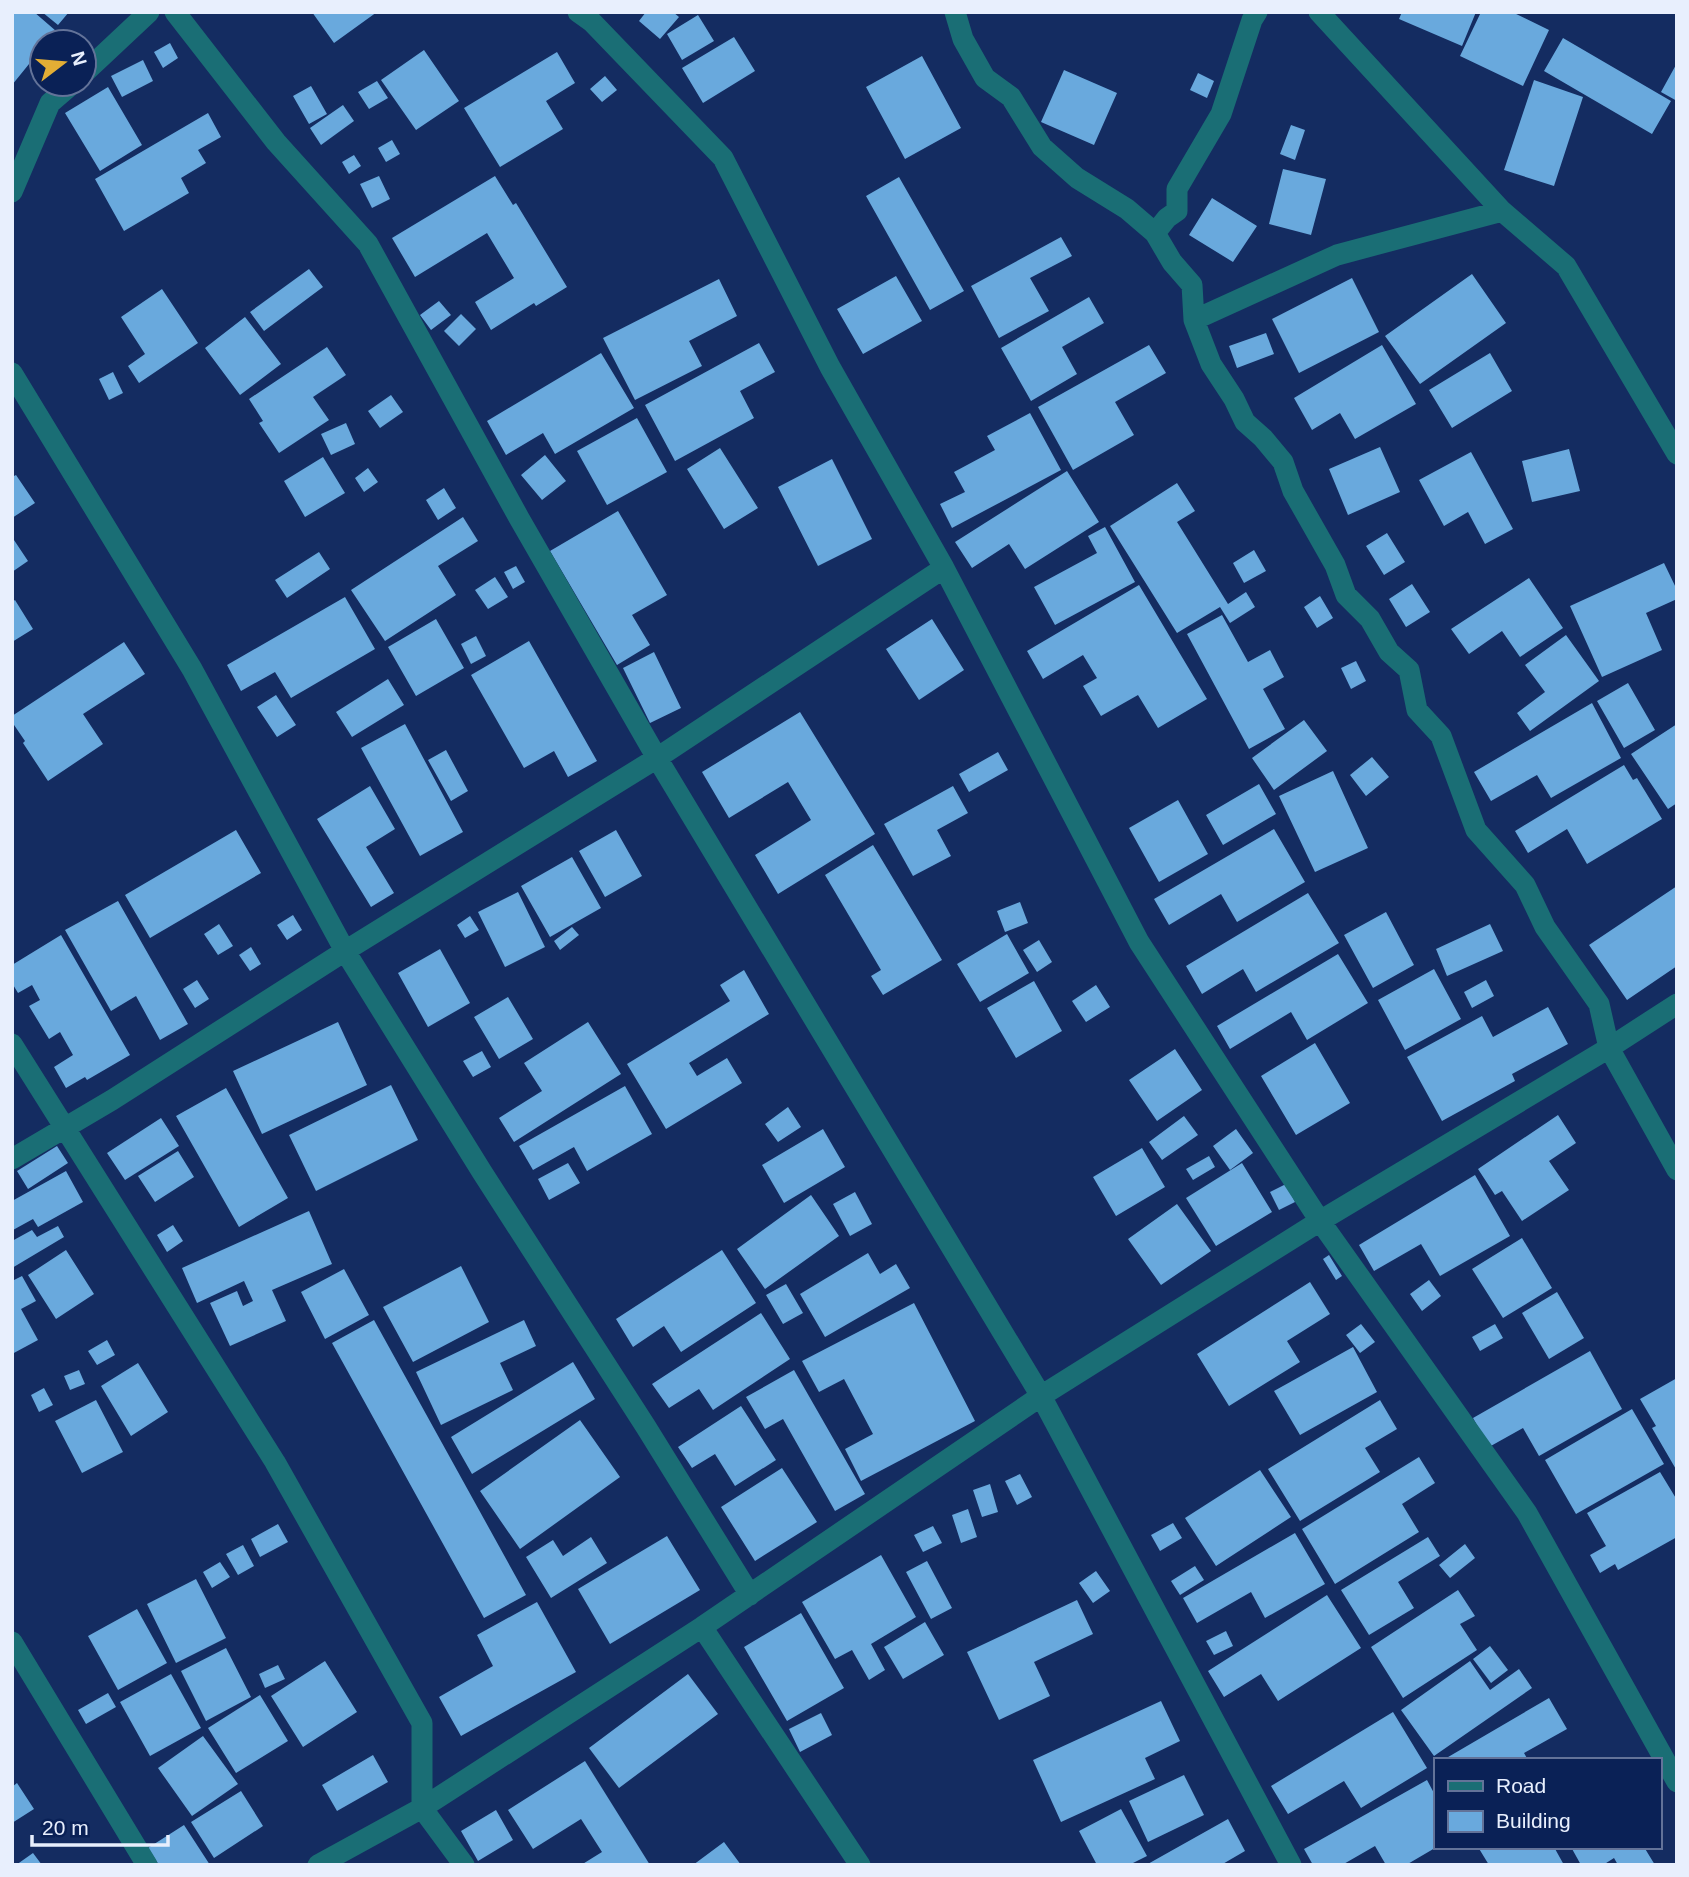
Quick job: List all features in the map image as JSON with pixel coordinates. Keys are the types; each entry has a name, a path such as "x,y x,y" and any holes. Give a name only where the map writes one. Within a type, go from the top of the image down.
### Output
{"street":[{"path":"98,60 149,12"},
{"path":"175,12 276,142 368,244 519,518 657,758 1041,1396 1291,1865"},
{"path":"578,12 592,22 723,158 830,367 944,568 1139,942 1320,1221 1527,1513 1677,1782"},
{"path":"955,12 963,39 985,78 1011,97 1042,147 1076,178 1127,209 1155,233 1172,262 1192,285 1194,320 1211,364 1234,399 1245,422 1283,462 1293,491 1335,565 1346,595 1370,619 1389,652 1409,670 1417,710 1441,736 1476,830 1525,885 1545,927 1599,1004 1609,1048 1677,1170"},
{"path":"1155,233 1167,218 1177,211 1177,189 1221,114 1257,12"},
{"path":"1319,12 1502,211 1566,266 1677,454"},
{"path":"12,192 50,103 56,98"},
{"path":"1194,320 1337,255 1502,211"},
{"path":"12,373 192,669 345,951 750,1595"},
{"path":"12,1158 65,1128 657,758 944,568"},
{"path":"318,1865 422,1808 702,1627 1041,1396 1320,1221 1609,1048 1677,1004"},
{"path":"12,1044 275,1462 422,1723 422,1808 464,1865"},
{"path":"702,1627 860,1865"},
{"path":"12,1642 147,1865"}],"building":[{"path":"12,12 34,12 53,28 28,28 28,65 12,85"},
{"path":"42,12 69,12 58,25"},
{"path":"312,12 377,12 334,43"},
{"path":"646,12 673,12 679,17 660,39 639,21"},
{"path":"1402,12 1476,12 1462,46 1399,19"},
{"path":"1481,12 1512,12 1549,30 1523,86 1460,56"},
{"path":"698,15 714,41 682,60 667,34"},
{"path":"734,37 755,71 703,103 682,68"},
{"path":"1563,38 1671,101 1652,134 1544,71"},
{"path":"170,43 178,58 163,68 154,52"},
{"path":"424,50 459,101 416,130 381,80"},
{"path":"557,52 575,83 546,101 563,129 500,167 464,108"},
{"path":"922,56 961,128 905,159 866,87"},
{"path":"143,60 153,81 122,97 111,76"},
{"path":"1677,63 1677,101 1661,92"},
{"path":"1064,70 1117,93 1094,145 1041,122"},
{"path":"1198,73 1214,81 1207,98 1190,90"},
{"path":"605,76 617,90 602,102 590,89"},
{"path":"1534,80 1583,97 1554,186 1504,170"},
{"path":"377,81 388,98 369,109 358,92"},
{"path":"311,86 327,114 309,124 293,96"},
{"path":"108,87 142,145 100,171 65,113 90,98 98,98 98,93"},
{"path":"343,105 354,121 321,145 310,128"},
{"path":"208,113 221,137 198,150 206,163 181,178 189,193 124,231 95,179"},
{"path":"1291,125 1305,130 1295,160 1280,154"},
{"path":"392,140 400,154 386,162 378,148"},
{"path":"354,155 361,166 349,174 342,162"},
{"path":"1283,169 1326,179 1311,235 1269,224"},
{"path":"379,176 390,199 372,208 360,184"},
{"path":"495,176 513,205 516,203 567,287 536,306 534,303 491,330 475,302 514,278 487,233 415,277 392,238"},
{"path":"899,177 964,291 930,310 866,196"},
{"path":"1212,198 1257,226 1233,262 1189,235"},
{"path":"1061,237 1072,256 1030,278 1049,311 999,338 971,286"},
{"path":"309,269 323,287 264,331 250,312"},
{"path":"1472,274 1506,323 1420,384 1385,336"},
{"path":"896,276 922,321 863,354 837,309"},
{"path":"1352,278 1379,332 1299,373 1272,319"},
{"path":"719,279 737,316 689,341 702,366 635,400 603,338"},
{"path":"162,289 198,343 139,383 128,366 145,354 121,317"},
{"path":"1089,297 1104,323 1062,347 1077,374 1031,401 1001,348"},
{"path":"439,301 451,315 431,330 420,315"},
{"path":"461,314 476,329 459,346 444,331"},
{"path":"245,317 281,364 240,395 205,348"},
{"path":"1266,333 1274,354 1237,368 1229,346"},
{"path":"759,343 775,372 740,391 754,418 675,461 645,405"},
{"path":"1149,345 1166,373 1115,402 1134,435 1073,470 1038,407"},
{"path":"1382,345 1416,404 1355,439 1340,413 1312,430 1294,398"},
{"path":"327,347 346,375 313,397 329,420 279,453 259,423 263,421 249,399"},
{"path":"601,353 634,408 555,454 543,433 506,455 487,421"},
{"path":"1490,353 1512,391 1452,428 1429,390"},
{"path":"113,372 123,393 109,400 99,379"},
{"path":"391,395 403,412 380,428 368,411"},
{"path":"1030,413 1061,470 952,528 940,504 965,492 954,472 995,450 987,436"},
{"path":"637,418 667,472 607,505 577,451"},
{"path":"346,423 355,444 331,455 321,434"},
{"path":"1380,447 1400,492 1348,515 1329,469"},
{"path":"720,448 758,508 724,529 687,469"},
{"path":"1569,449 1580,491 1532,502 1522,461"},
{"path":"1471,452 1513,529 1485,544 1468,512 1444,526 1419,480"},
{"path":"545,455 566,481 542,500 521,475"},
{"path":"323,457 345,493 305,517 284,481"},
{"path":"832,459 872,539 818,566 778,487"},
{"path":"368,468 378,482 364,492 355,478"},
{"path":"1067,471 1099,522 1025,569 1009,544 972,568 955,542"},
{"path":"16,475 35,503 12,518 12,477"},
{"path":"1177,483 1195,511 1177,522 1228,604 1246,592 1255,607 1230,623 1220,607 1177,633 1110,526"},
{"path":"444,488 456,508 438,520 426,500"},
{"path":"618,511 667,595 632,615 650,645 617,665 550,551"},
{"path":"463,517 478,541 438,566 456,595 385,641 351,590"},
{"path":"1105,527 1135,582 1055,625 1034,587 1097,553 1088,536"},
{"path":"1387,533 1405,562 1384,575 1366,546"},
{"path":"12,537 28,561 12,572"},
{"path":"1254,550 1266,571 1244,583 1233,563"},
{"path":"319,552 330,569 287,598 275,580"},
{"path":"1664,563 1677,590 1677,599 1646,613 1662,650 1602,677 1570,606"},
{"path":"516,566 525,582 513,589 504,572"},
{"path":"495,577 508,597 488,609 475,590"},
{"path":"1529,578 1563,628 1520,657 1502,631 1469,654 1451,629"},
{"path":"1412,584 1430,612 1406,627 1389,599"},
{"path":"1139,585 1207,699 1158,728 1138,695 1101,716 1083,686 1097,678 1083,655 1043,679 1027,651"},
{"path":"1320,596 1333,618 1317,628 1304,607"},
{"path":"345,597 375,649 291,698 275,672 241,691 227,665"},
{"path":"15,600 33,629 12,642 12,602"},
{"path":"1222,615 1248,662 1270,650 1284,677 1263,689 1285,729 1249,749 1187,634"},
{"path":"436,619 464,668 416,696 388,647"},
{"path":"932,619 964,670 919,700 886,649"},
{"path":"1566,635 1599,681 1530,731 1517,713 1545,692 1525,665"},
{"path":"476,636 486,656 471,664 461,644"},
{"path":"529,641 597,761 568,777 554,751 524,768 471,675"},
{"path":"124,642 145,674 83,714 103,744 48,781 23,743 25,741 12,722 12,716"},
{"path":"654,652 681,708 650,723 623,668"},
{"path":"1356,661 1366,681 1351,689 1341,668"},
{"path":"388,679 404,705 352,737 336,712"},
{"path":"1628,683 1655,730 1624,748 1597,701"},
{"path":"276,695 296,725 277,737 257,707"},
{"path":"1592,703 1621,758 1551,798 1537,775 1491,801 1474,772"},
{"path":"800,712 875,834 778,894 755,855 811,820 788,782 729,818 702,772"},
{"path":"1304,720 1327,751 1274,790 1252,758"},
{"path":"405,724 463,832 420,856 361,748"},
{"path":"1677,724 1677,803 1668,809 1631,754"},
{"path":"446,750 468,791 451,801 428,760"},
{"path":"998,752 1008,770 969,792 959,774"},
{"path":"1372,757 1389,777 1366,796 1350,775"},
{"path":"1624,765 1633,780 1637,778 1662,819 1587,864 1567,829 1528,853 1515,831"},
{"path":"1333,771 1368,848 1315,872 1279,796"},
{"path":"1259,784 1276,814 1223,845 1206,815"},
{"path":"370,786 395,829 366,847 394,893 371,907 317,819"},
{"path":"953,786 968,813 937,830 951,856 913,876 884,824"},
{"path":"1178,800 1208,854 1159,882 1129,828"},
{"path":"1274,829 1305,882 1237,922 1221,894 1169,925 1154,899"},
{"path":"236,830 261,873 150,938 125,895"},
{"path":"616,830 642,876 605,897 579,851"},
{"path":"873,845 942,960 883,995 871,976 881,970 825,875"},
{"path":"572,857 601,908 550,937 521,886"},
{"path":"1677,886 1677,966 1627,1000 1589,945"},
{"path":"518,892 545,947 505,967 478,912"},
{"path":"1308,893 1339,943 1256,992 1243,969 1202,994 1186,966"},
{"path":"118,901 188,1024 160,1040 136,996 111,1011 65,930"},
{"path":"1020,902 1028,923 1005,932 997,911"},
{"path":"1386,912 1414,965 1373,988 1344,935"},
{"path":"293,915 302,930 287,940 277,925"},
{"path":"470,916 479,930 465,938 457,925"},
{"path":"219,924 233,946 218,955 204,934"},
{"path":"1490,924 1503,951 1447,976 1436,949"},
{"path":"572,927 579,935 560,950 554,941"},
{"path":"1007,934 1029,973 980,1002 957,964"},
{"path":"61,935 130,1055 87,1080 85,1077 66,1088 54,1067 73,1055 60,1032 49,1039 29,1006 40,1000 32,985 18,993 12,983 12,965"},
{"path":"1039,940 1052,962 1037,972 1023,950"},
{"path":"251,947 261,964 250,971 239,955"},
{"path":"440,949 470,1003 428,1027 398,973"},
{"path":"1338,954 1368,1003 1307,1040 1291,1012 1230,1049 1217,1026"},
{"path":"1434,969 1461,1019 1405,1050 1378,1000"},
{"path":"744,970 769,1014 689,1063 697,1076 727,1058 742,1083 666,1129 627,1064 730,1001 720,985"},
{"path":"197,980 209,999 195,1008 183,989"},
{"path":"1486,980 1494,996 1472,1008 1464,992"},
{"path":"1034,981 1062,1031 1016,1058 987,1008"},
{"path":"1096,985 1110,1007 1086,1022 1072,1001"},
{"path":"508,997 533,1039 499,1059 474,1017"},
{"path":"1548,1007 1568,1044 1512,1074 1515,1081 1442,1121 1407,1057 1482,1016 1493,1037"},
{"path":"338,1022 367,1085 262,1134 233,1071"},
{"path":"588,1022 621,1074 514,1142 499,1118 542,1091 524,1063"},
{"path":"1315,1043 1350,1103 1296,1135 1261,1076"},
{"path":"1175,1049 1202,1090 1157,1121 1129,1080"},
{"path":"482,1051 491,1067 473,1077 463,1061"},
{"path":"391,1085 418,1140 316,1191 289,1135"},
{"path":"625,1086 652,1134 587,1171 574,1147 533,1170 519,1146"},
{"path":"226,1088 288,1198 239,1227 176,1116"},
{"path":"788,1107 801,1127 778,1142 765,1124"},
{"path":"1558,1115 1576,1143 1549,1161 1569,1190 1522,1221 1502,1191 1495,1195 1478,1169"},
{"path":"1184,1116 1198,1135 1162,1160 1149,1142"},
{"path":"161,1118 179,1146 125,1180 107,1153"},
{"path":"823,1129 845,1167 784,1203 762,1165"},
{"path":"1236,1129 1253,1153 1230,1170 1213,1146"},
{"path":"57,1146 68,1163 28,1189 17,1171"},
{"path":"1142,1148 1165,1187 1116,1216 1093,1177"},
{"path":"178,1151 194,1177 155,1202 138,1176"},
{"path":"1209,1156 1215,1167 1193,1180 1186,1169"},
{"path":"568,1163 580,1183 549,1200 538,1179"},
{"path":"1242,1163 1272,1212 1216,1246 1186,1198"},
{"path":"66,1171 83,1202 38,1227 33,1219 13,1230 12,1201"},
{"path":"1475,1175 1510,1236 1440,1276 1421,1244 1374,1271 1359,1245"},
{"path":"1286,1184 1295,1202 1279,1210 1270,1192"},
{"path":"855,1192 872,1224 850,1236 833,1204"},
{"path":"811,1195 839,1236 765,1289 737,1249"},
{"path":"1177,1204 1211,1251 1161,1285 1128,1239"},
{"path":"309,1211 332,1264 272,1290 286,1321 230,1346 210,1303 237,1291 243,1306 253,1301 244,1281 197,1303 182,1268"},
{"path":"173,1225 183,1241 167,1252 157,1235"},
{"path":"58,1226 64,1237 12,1268 12,1241 32,1230 37,1237"},
{"path":"1522,1238 1552,1288 1503,1318 1472,1269"},
{"path":"66,1250 94,1294 56,1319 28,1275"},
{"path":"722,1250 756,1303 681,1352 664,1326 633,1347 616,1319"},
{"path":"868,1253 880,1274 896,1264 910,1288 825,1337 800,1294"},
{"path":"1329,1255 1342,1276 1336,1280 1323,1259"},
{"path":"461,1266 489,1322 413,1362 383,1307"},
{"path":"344,1269 369,1315 325,1339 301,1292"},
{"path":"22,1276 36,1301 21,1309 38,1340 12,1354 12,1281"},
{"path":"1429,1280 1441,1296 1422,1311 1410,1294"},
{"path":"1310,1282 1330,1314 1287,1341 1300,1362 1229,1406 1197,1354"},
{"path":"786,1284 803,1313 783,1324 766,1295"},
{"path":"1557,1292 1584,1338 1549,1359 1522,1313"},
{"path":"914,1303 975,1421 861,1481 845,1449 873,1434 844,1379 819,1392 802,1361"},
{"path":"761,1313 790,1359 713,1410 699,1389 669,1408 652,1384"},
{"path":"374,1320 526,1595 484,1618 332,1343"},
{"path":"524,1320 536,1346 500,1363 513,1390 441,1425 416,1372"},
{"path":"1361,1324 1375,1342 1360,1353 1346,1335"},
{"path":"1495,1324 1503,1338 1480,1351 1472,1337"},
{"path":"107,1340 115,1355 97,1365 88,1351"},
{"path":"1353,1347 1377,1392 1300,1435 1274,1391"},
{"path":"1590,1351 1622,1409 1539,1456 1523,1428 1489,1447 1473,1418"},
{"path":"573,1362 595,1399 472,1474 451,1437"},
{"path":"138,1363 168,1412 131,1436 101,1386"},
{"path":"79,1370 85,1384 70,1390 64,1376"},
{"path":"794,1370 865,1494 835,1511 783,1419 765,1429 746,1397"},
{"path":"1677,1378 1677,1471 1652,1428 1656,1426 1640,1399"},
{"path":"44,1388 53,1405 39,1412 31,1395"},
{"path":"96,1400 123,1452 82,1473 55,1421"},
{"path":"1380,1400 1397,1429 1365,1448 1380,1472 1300,1521 1268,1469"},
{"path":"741,1406 776,1460 735,1486 715,1454 692,1468 678,1447"},
{"path":"1632,1409 1664,1464 1576,1514 1545,1460"},
{"path":"580,1420 620,1477 520,1549 480,1491"},
{"path":"1419,1457 1435,1483 1402,1504 1419,1532 1335,1584 1302,1529"},
{"path":"782,1468 817,1522 755,1561 721,1507"},
{"path":"1260,1470 1291,1517 1216,1566 1185,1518"},
{"path":"1660,1472 1677,1500 1677,1537 1618,1570 1615,1564 1600,1573 1590,1555 1606,1546 1587,1513"},
{"path":"1020,1474 1032,1497 1017,1505 1005,1481"},
{"path":"990,1484 998,1512 982,1517 973,1490"},
{"path":"968,1509 977,1537 961,1543 952,1515"},
{"path":"1173,1523 1182,1538 1160,1551 1151,1535"},
{"path":"278,1524 288,1542 260,1557 251,1539"},
{"path":"933,1526 942,1543 923,1552 914,1535"},
{"path":"1295,1533 1325,1584 1265,1618 1251,1592 1197,1623 1183,1598"},
{"path":"667,1536 700,1590 610,1644 578,1589"},
{"path":"591,1537 607,1563 551,1598 526,1557 553,1540 563,1556"},
{"path":"1428,1537 1440,1556 1398,1582 1414,1608 1369,1635 1341,1590"},
{"path":"1465,1544 1475,1558 1450,1578 1439,1565"},
{"path":"243,1545 254,1566 238,1575 226,1554"},
{"path":"881,1555 916,1617 871,1644 885,1670 869,1680 852,1650 835,1659 802,1602"},
{"path":"927,1561 952,1608 931,1619 906,1572"},
{"path":"220,1562 230,1577 212,1588 203,1572"},
{"path":"1195,1566 1204,1580 1180,1595 1171,1581"},
{"path":"1096,1571 1110,1591 1093,1603 1079,1583"},
{"path":"196,1579 226,1638 176,1663 147,1604"},
{"path":"1458,1590 1475,1616 1460,1624 1477,1650 1403,1698 1371,1647"},
{"path":"1327,1595 1361,1648 1278,1701 1261,1674 1224,1697 1208,1671"},
{"path":"1077,1600 1093,1634 1034,1662 1050,1696 999,1720 967,1652"},
{"path":"537,1602 576,1672 461,1736 439,1697 493,1666 477,1635"},
{"path":"137,1609 167,1663 118,1690 88,1636"},
{"path":"801,1613 844,1688 787,1721 744,1647"},
{"path":"925,1622 944,1655 903,1679 884,1647"},
{"path":"1226,1631 1233,1646 1214,1655 1206,1641"},
{"path":"1490,1646 1508,1670 1491,1683 1473,1659"},
{"path":"226,1648 251,1697 206,1721 181,1671"},
{"path":"325,1661 357,1712 303,1747 271,1696"},
{"path":"1470,1661 1490,1690 1519,1669 1532,1688 1434,1756 1401,1710"},
{"path":"278,1665 285,1679 265,1688 259,1674"},
{"path":"171,1674 201,1728 150,1756 120,1702"},
{"path":"688,1674 718,1714 619,1788 589,1748"},
{"path":"108,1693 116,1707 86,1724 78,1710"},
{"path":"260,1695 288,1741 236,1773 208,1728"},
{"path":"1549,1698 1567,1729 1524,1753 1527,1758 1446,1758"},
{"path":"1161,1701 1180,1741 1145,1758 1155,1779 1061,1822 1033,1760"},
{"path":"1393,1712 1427,1768 1361,1808 1344,1781 1288,1814 1271,1786"},
{"path":"821,1713 832,1735 800,1752 789,1729"},
{"path":"203,1736 238,1784 192,1816 158,1768"},
{"path":"373,1755 388,1782 337,1811 322,1785"},
{"path":"585,1761 650,1865 581,1865 602,1852 581,1819 533,1849 508,1810"},
{"path":"1184,1775 1204,1815 1148,1842 1129,1801"},
{"path":"1427,1780 1434,1793 1434,1849 1406,1865 1386,1865 1375,1846 1342,1865 1313,1865 1304,1849"},
{"path":"17,1783 34,1809 12,1823 12,1787"},
{"path":"241,1791 263,1826 214,1858 191,1822"},
{"path":"1121,1809 1147,1856 1129,1865 1097,1865 1079,1831"},
{"path":"496,1810 513,1840 478,1861 461,1831"},
{"path":"1228,1819 1245,1851 1221,1865 1146,1865"},
{"path":"184,1825 210,1865 159,1865 148,1848"},
{"path":"724,1842 741,1865 693,1865"},
{"path":"1479,1849 1555,1849 1564,1865 1489,1865"},
{"path":"1572,1849 1645,1849 1655,1865 1618,1865 1614,1858 1603,1865 1581,1865"},
{"path":"33,1853 42,1865 16,1865"}]}
